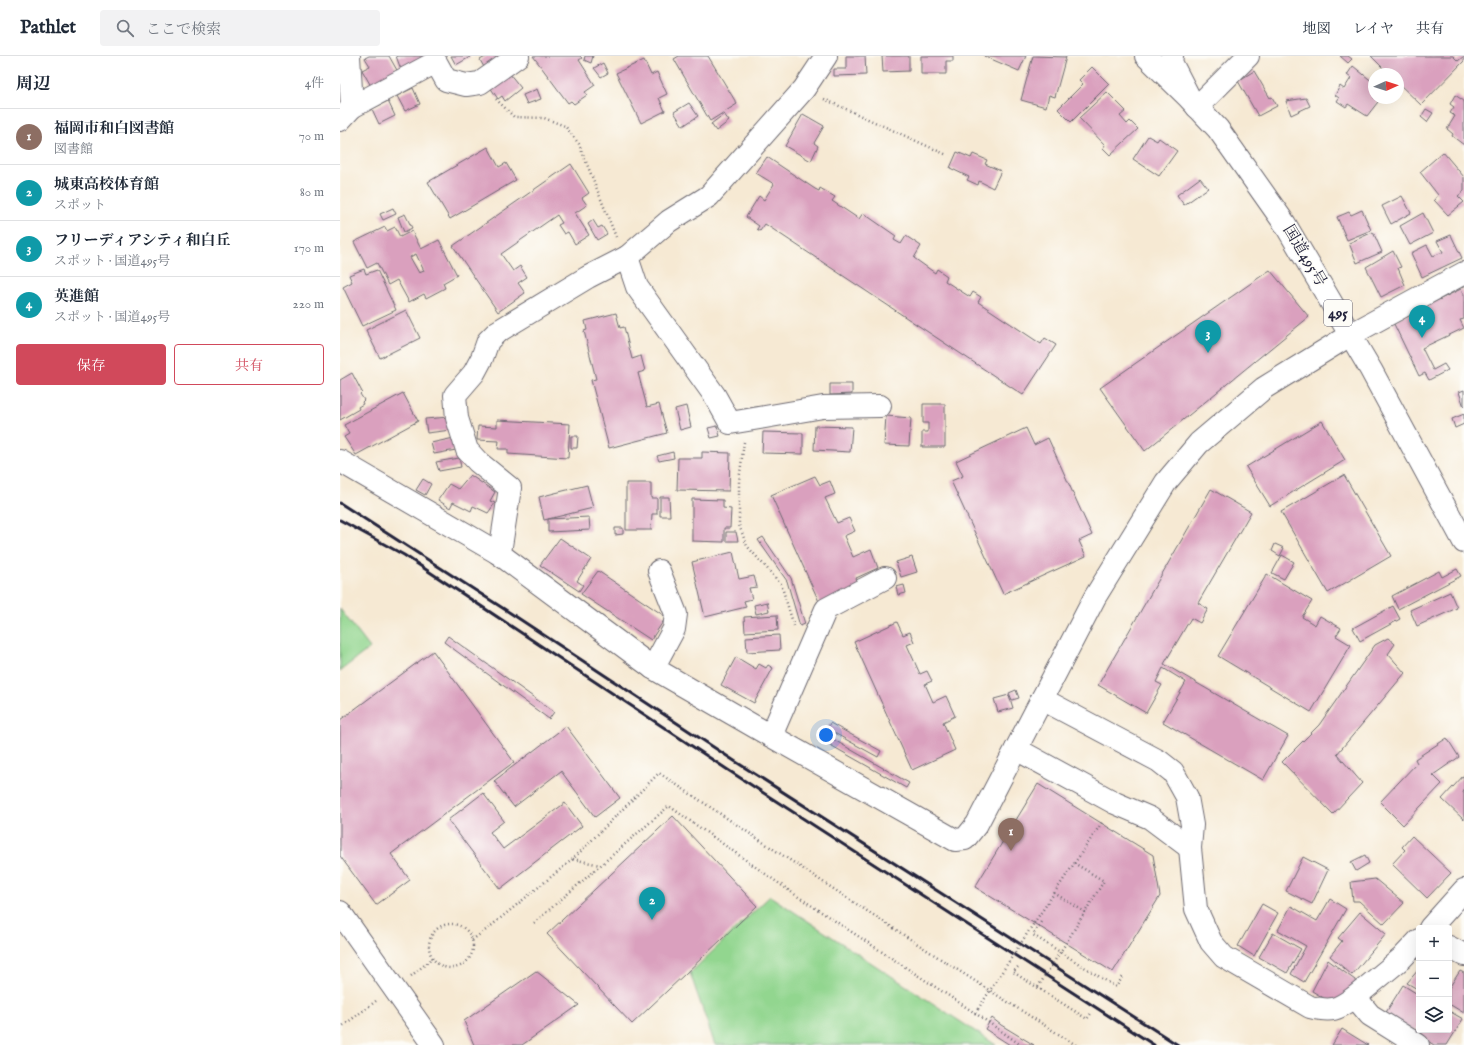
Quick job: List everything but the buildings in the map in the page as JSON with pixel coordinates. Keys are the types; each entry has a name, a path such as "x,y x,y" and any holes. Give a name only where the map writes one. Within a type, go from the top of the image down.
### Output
{"main road":[{"path":"346,113 349,56"},
{"path":"346,113 435,59 446,80 466,85 480,83 518,56"},
{"path":"498,553 501,546 510,488 478,462 467,450 457,418 455,395 474,373 482,358 488,341 497,332 588,277 627,256 669,221 709,196 804,89 826,56"},
{"name":"国道495号","path":"1146,56 1218,129 1285,224 1372,370 1464,542"},
{"path":"1172,56 1171,62 1193,102 1248,56"},
{"path":"627,256 636,287 715,396 730,423 823,407 880,406"},
{"path":"340,461 498,553 653,668 955,840 965,839 977,824 1095,597 1166,482 1199,443 1264,388 1350,335 1464,273"},
{"path":"653,668 674,629 676,614 659,571"},
{"path":"771,736 826,609 885,578"},
{"path":"1042,699 1159,761 1173,772 1187,797 1192,825 1190,848 1196,909 1211,942 1224,957 1310,1007 1324,1010 1340,1008 1402,958 1416,943"},
{"path":"1016,749 1115,803 1150,818 1190,848"},
{"path":"1433,925 1464,890"},
{"path":"340,912 434,1045"},
{"path":"1452,949 1464,955"},
{"path":"1355,997 1370,1015 1418,1045"}],"path":[{"path":"480,83 514,117 544,118 565,126 579,144 620,245 627,256"},
{"path":"804,89 947,155"},
{"path":"747,419 739,481 739,525 747,546 781,584 805,659"},
{"path":"472,940 572,859 659,773 977,984 1076,1045"},
{"path":"975,1013 1115,803"},
{"path":"534,923 669,806 794,894 1021,1045"},
{"path":"572,859 600,866"},
{"path":"1038,987 1104,881 1074,863"},
{"path":"1054,893 1085,912"},
{"path":"1041,922 1033,935 1116,987 1124,975"},
{"path":"451,924 460,926 468,932 472,940 473,946 470,957 467,962 457,967 447,968 438,964 430,952 430,938 437,929 445,925 451,924"},
{"path":"1018,967 1013,972 1087,1019 1092,1012"}],"green space":[{"path":"340,609 370,648 340,671"},
{"path":"770,896 996,1045 715,1045 690,973"}],"railway":[{"path":"340,503 733,760 1178,1045"},
{"path":"340,520 404,555 728,770 1154,1045"}],"place":[{"name":"英進館","path":"1422,338"},
{"name":"フリーディアシティ和白丘","path":"1208,353"},
{"name":"福岡市和白図書館","path":"1011,851"},
{"name":"城東高校体育館","path":"652,920"}]}
